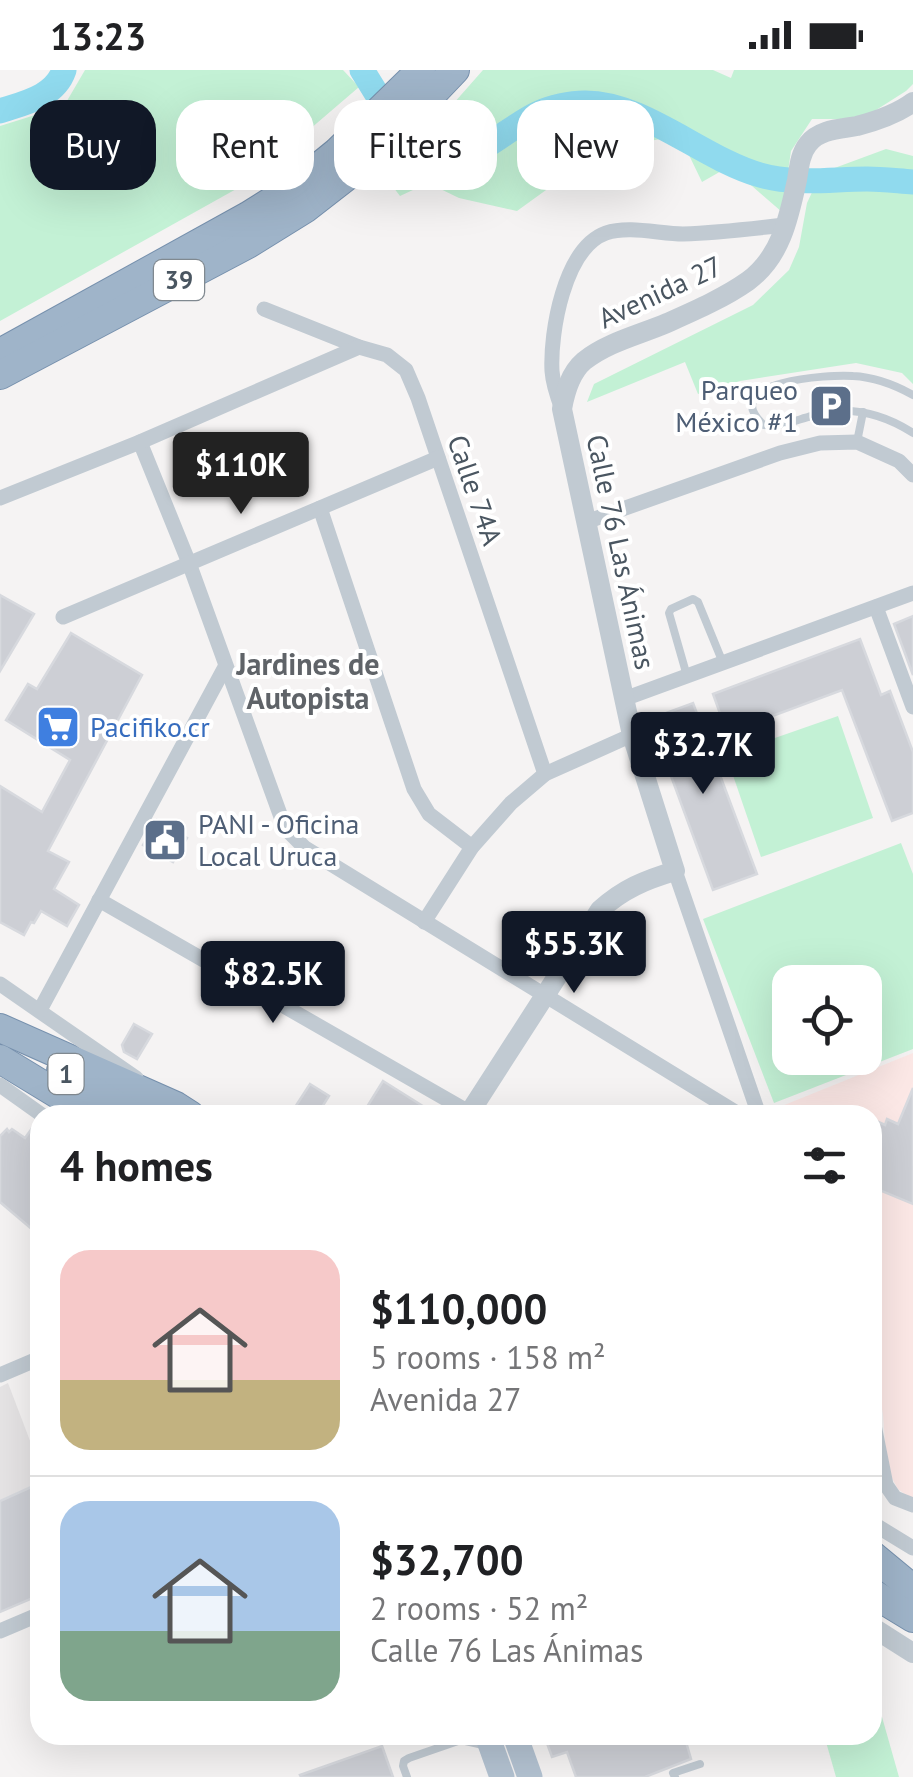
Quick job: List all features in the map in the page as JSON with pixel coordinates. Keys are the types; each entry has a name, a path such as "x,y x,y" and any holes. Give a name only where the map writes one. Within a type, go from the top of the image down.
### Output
{"highway":[{"name":"39","path":"408,100 421,70"},
{"name":"39","path":"412,100 456,70"},
{"name":"39","path":"0,353 248,216 294,186 334,168"},
{"name":"39","path":"0,376 248,244 306,208 334,175"},
{"path":"0,1031 171,1105"},
{"name":"1","path":"0,1031 116,1105"},
{"path":"0,1060 65,1105"},
{"name":"1","path":"0,1060 75,1105"},
{"path":"882,1564 913,1590"},
{"path":"882,1573 913,1590"},
{"path":"882,1599 913,1618"},
{"path":"882,1611 913,1628"}],"main road":[{"path":"491,1745 502,1777"},
{"path":"519,1745 530,1777"}],"street":[{"name":"Avenida 27","path":"562,409 570,380 582,363 612,344 716,300 766,265 779,246 802,156 818,135 886,116 913,102"},
{"name":"Calle 76 Las Ánimas","path":"756,1105 632,735 552,373 556,322 567,281 582,254 601,235 624,230 680,234 784,226"},
{"name":"Calle 74A","path":"264,309 387,355 406,370 545,774"},
{"path":"0,498 359,347"},
{"path":"140,442 189,563 286,828 305,848 724,1105"},
{"path":"586,522 780,453 820,443 857,442 899,461 913,475"},
{"path":"62,616 438,458"},
{"path":"320,508 414,789 429,814 472,847"},
{"path":"624,699 913,593"},
{"path":"876,607 913,707"},
{"path":"40,1010 225,668"},
{"path":"424,922 472,847 511,803 545,774 632,735"},
{"path":"477,1105 600,910 640,881 675,871"},
{"path":"99,900 455,1105"},
{"path":"0,984 176,1105"},
{"path":"0,1085 30,1106"},
{"path":"0,1375 30,1362"},
{"path":"882,1467 886,1486 895,1498 913,1506"},
{"path":"882,1529 913,1548"},
{"path":"0,1631 30,1618"},
{"path":"882,1634 913,1653"}],"lane":[{"path":"913,395 884,382 855,376 823,376 770,386 756,396 753,404 764,425 830,411 863,412 888,418 913,432"},
{"path":"857,442 863,412"},
{"path":"687,676 669,613 693,600 698,602 723,662"},
{"path":"407,1777 404,1761 446,1745"},
{"path":"675,1777 673,1772 700,1764"}],"shaded area":[{"path":"913,1053 913,1500 898,1489 887,1469 882,1409 882,1105 784,1105 859,1075 882,1075 882,1066"},
{"path":"8,1383 30,1441 30,1488 0,1501 0,1387"}],"green space":[{"path":"85,70 343,70 359,87 344,100 334,100 334,108 314,126 314,100 176,100 176,190 234,190 0,321 0,126 30,117 30,190 156,190 156,100 68,100"},
{"path":"483,70 713,70 731,78 734,70 913,70 913,84 906,91 862,119 812,119 791,151 782,212 752,186 723,170 702,182 688,153 660,139 654,140 654,100 517,100 517,190 546,190 517,211 459,198 442,190 497,190 497,100 457,100"},
{"path":"886,149 913,156 913,384 902,373 856,363 740,381 698,394 685,362 587,402 594,384 753,305 789,270 799,247 807,203 821,173"},
{"path":"838,716 873,818 761,857 726,755"},
{"path":"901,843 913,874 913,1049 882,1061 882,965 772,965 772,1075 846,1075 774,1103 703,919"},
{"path":"882,1717 899,1777 836,1777 827,1745 882,1745"}],"building":[{"path":"0,595 34,614 0,671"},
{"path":"913,616 913,675 894,624"},
{"path":"71,633 142,675 48,851 69,862 54,889 79,905 67,926 41,911 24,935 0,922 0,786 42,812 70,760 6,720 28,684 37,689"},
{"path":"860,639 881,695 890,691 913,752 913,813 892,821 842,690 727,733 713,694"},
{"path":"693,703 757,874 713,890 650,719"},
{"path":"157,820 187,838 173,862 143,845"},
{"path":"134,1024 152,1034 137,1059 124,1052 122,1045"},
{"path":"383,1081 421,1105 368,1105"},
{"path":"310,1084 329,1096 323,1105 296,1105"},
{"path":"913,1088 913,1204 882,1191 882,1124 885,1125 887,1119 898,1124"},
{"path":"12,1129 25,1138 30,1131 30,1228 0,1202 0,1136"},
{"path":"30,1488 30,1599 0,1612 0,1501"},
{"path":"548,1745 687,1745 691,1759 645,1777 576,1777 567,1752 552,1757"},
{"path":"382,1746 393,1777 300,1775"}],"waterway":[{"path":"0,111 46,93 64,70"},
{"path":"362,70 410,148 426,158 459,159 539,113 584,103 606,105 651,121 760,175 800,181 913,182"}],"place":[{"name":"Parqueo México #1","path":"831,406"},
{"name":"Pacifiko.cr","path":"58,727"},
{"name":"PANI - Oficina Local Uruca","path":"165,840"}],"district":[{"name":"Jardines de Autopista","path":"308,682"}]}
